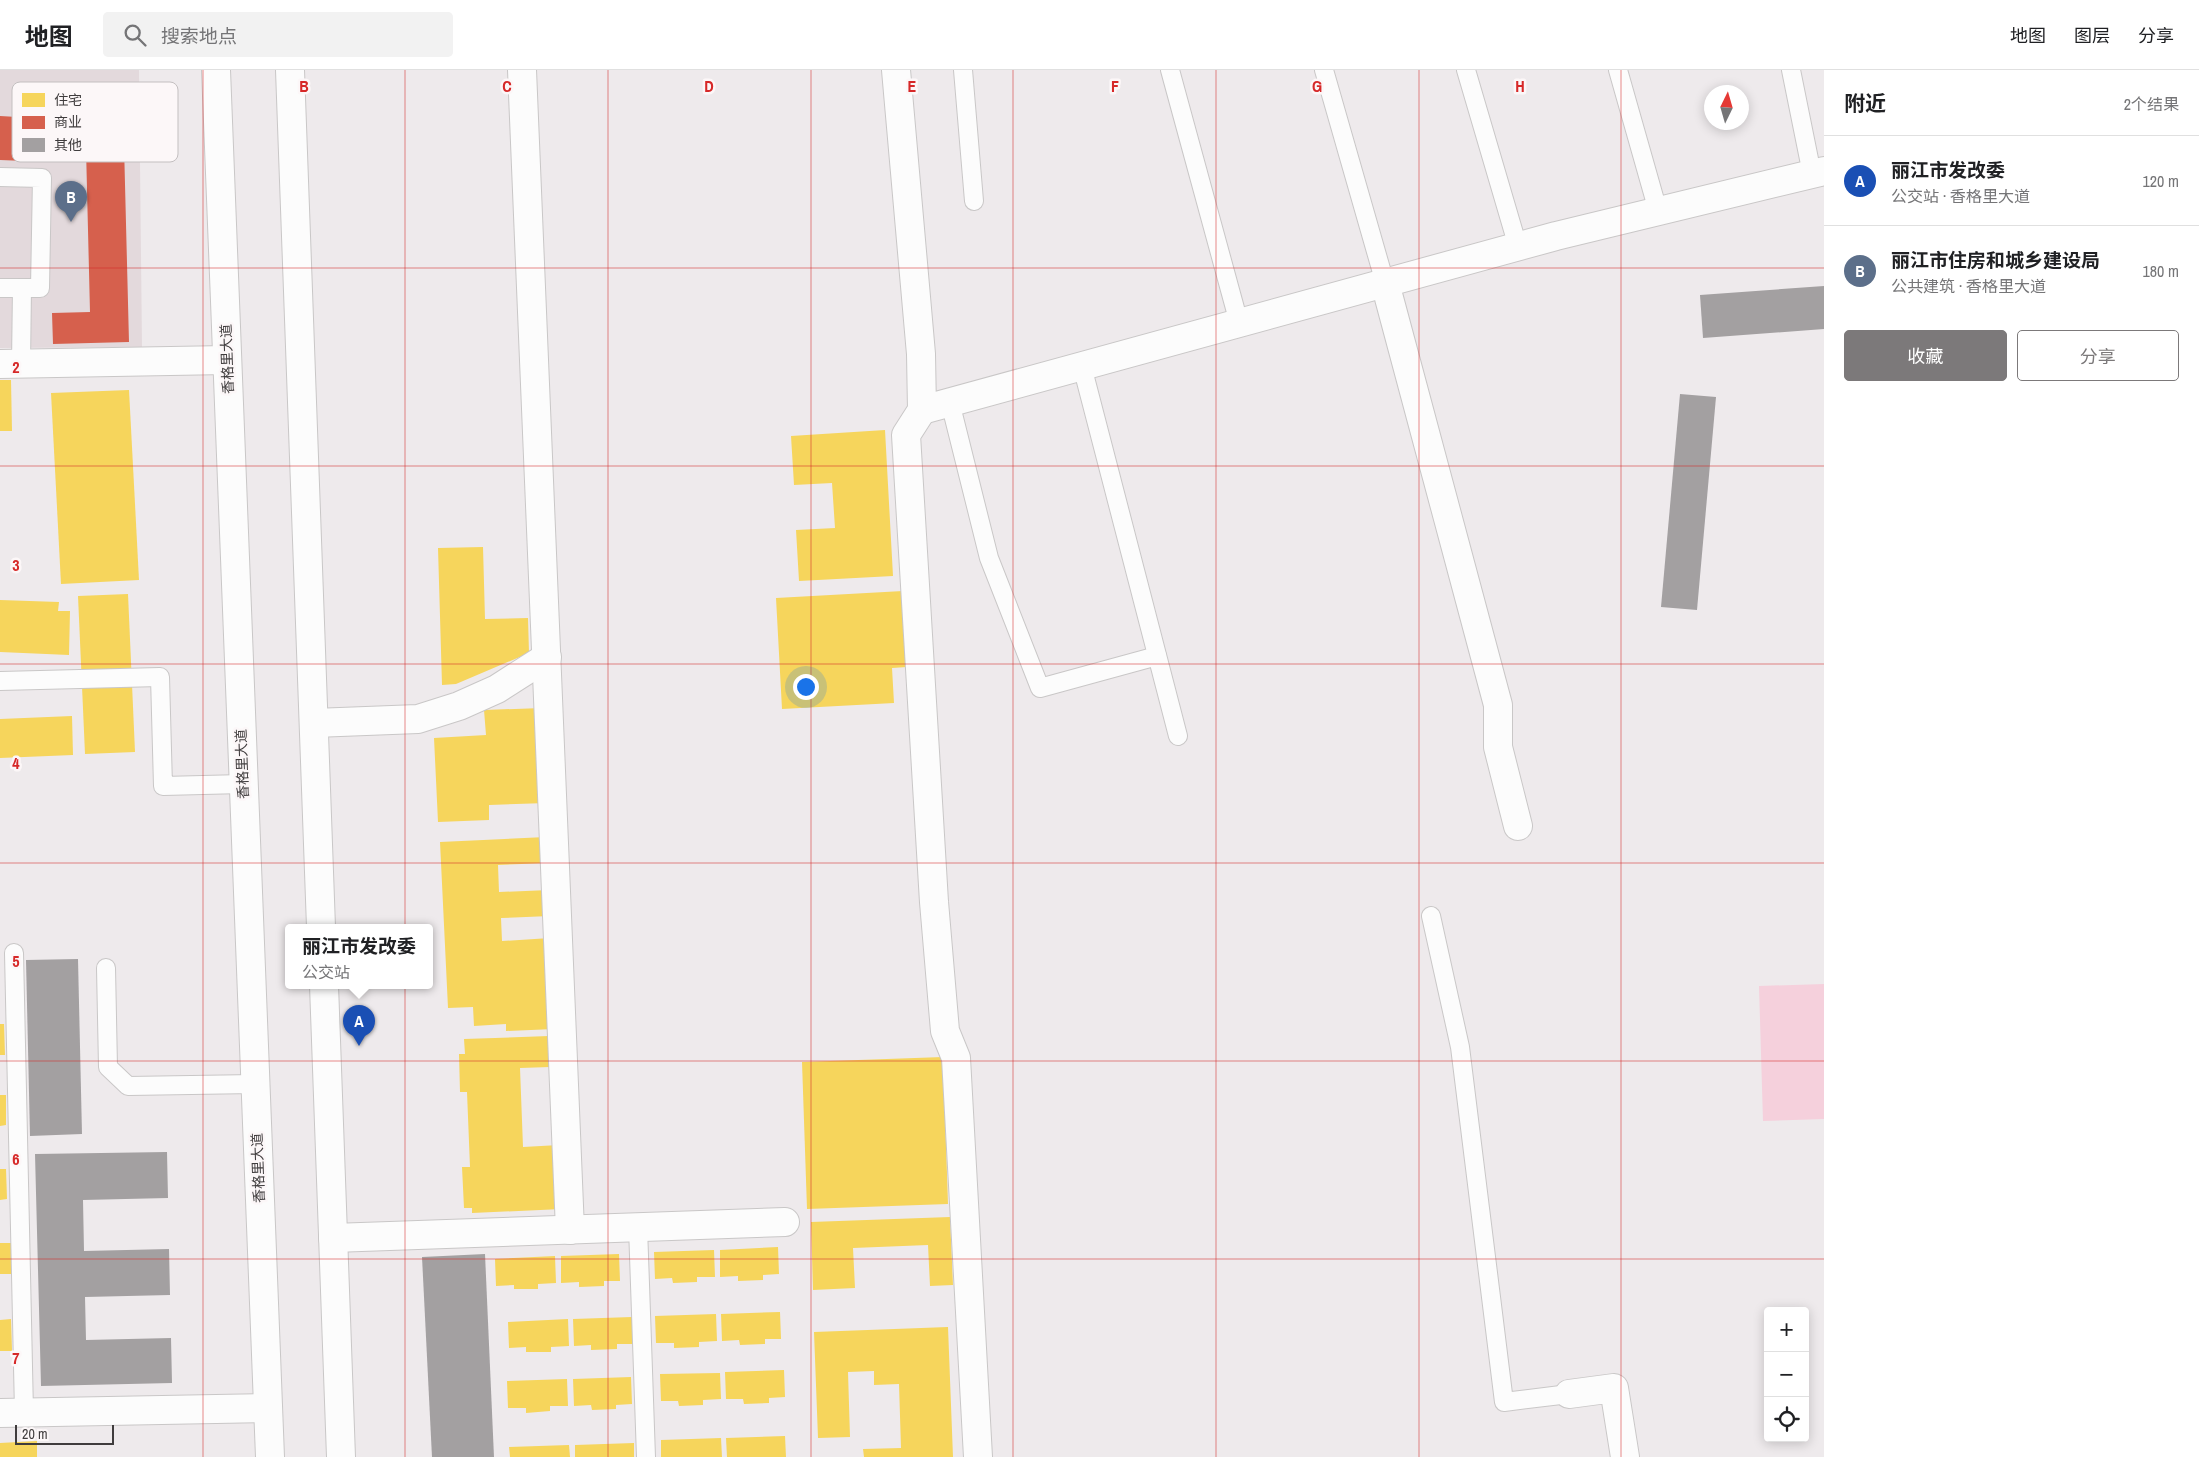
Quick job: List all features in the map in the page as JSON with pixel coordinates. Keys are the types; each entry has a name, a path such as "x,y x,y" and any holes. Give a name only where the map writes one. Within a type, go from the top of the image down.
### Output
{"street":[{"name":"香格里大道","path":"216,70 242,784 270,1457"},
{"path":"290,70 321,924"},
{"path":"522,70 548,657 570,1230"},
{"path":"896,70 921,354 922,410 906,435 906,445 934,902 945,1031 956,1058 978,1457"},
{"path":"922,410 1518,247 1818,172"},
{"path":"1385,283 1498,705 1498,748 1518,826"},
{"path":"10,364 227,360"},
{"path":"314,723 418,719 459,706 497,689 548,657"},
{"path":"324,989 341,1457"},
{"path":"333,1238 786,1222"},
{"path":"1569,1394 1614,1388 1625,1457"},
{"path":"12,1413 268,1408"}],"lane":[{"path":"963,70 974,201"},
{"path":"1170,70 1239,323"},
{"path":"1324,70 1385,283"},
{"path":"1466,70 1518,247"},
{"path":"1618,70 1658,211"},
{"path":"1791,70 1818,172"},
{"path":"0,177 42,178 40,288 0,288"},
{"path":"10,364 22,288"},
{"path":"1082,366 1178,736"},
{"path":"950,402 989,558 1040,688 1157,656"},
{"path":"0,681 160,677 163,786 242,784"},
{"path":"1431,916 1460,1046 1504,1402 1569,1394"},
{"path":"12,1413 14,953"},
{"path":"106,968 108,1067 128,1086 255,1084"},
{"path":"638,1227 646,1457"}],"shaded area":[{"path":"0,70 139,70 139,82 12,82 12,162 140,162 142,347 0,348"},
{"path":"1824,984 1824,1119 1763,1121 1759,986"}],"building: 住宅":[{"path":"0,380 11,380 12,431 0,431"},
{"path":"129,390 139,580 61,584 51,393"},
{"path":"885,430 893,576 799,581 796,530 835,528 832,483 794,485 791,436"},
{"path":"483,547 485,619 528,618 529,653 456,684 442,685 438,548"},
{"path":"903,591 907,667 892,668 894,703 782,709 776,598"},
{"path":"128,594 135,752 85,754 78,596"},
{"path":"0,600 59,602 58,611 70,611 69,655 0,652"},
{"path":"542,708 547,803 489,805 489,820 438,822 434,738 486,735 484,710"},
{"path":"72,716 73,755 0,758 0,719"},
{"path":"546,837 548,863 498,865 499,892 549,890 550,916 501,918 502,941 550,938 554,1029 506,1031 506,1024 474,1026 473,1007 448,1008 440,842"},
{"path":"0,1024 4,1024 5,1055 0,1055"},
{"path":"549,1036 550,1067 520,1068 523,1147 559,1145 562,1209 472,1213 472,1208 464,1208 462,1167 470,1167 467,1092 460,1092 459,1054 465,1054 464,1039"},
{"path":"943,1057 948,1204 807,1209 802,1062"},
{"path":"0,1095 6,1095 6,1125 0,1126"},
{"path":"0,1169 6,1169 7,1199 0,1200"},
{"path":"950,1217 953,1285 930,1286 928,1245 853,1248 855,1288 813,1290 811,1222"},
{"path":"0,1243 12,1243 13,1274 0,1274"},
{"path":"778,1247 779,1274 763,1275 763,1280 738,1281 738,1276 720,1277 720,1250"},
{"path":"714,1250 715,1277 697,1277 697,1282 673,1283 672,1278 655,1279 654,1252"},
{"path":"619,1254 620,1281 604,1281 604,1286 579,1287 579,1282 561,1283 561,1256"},
{"path":"555,1256 556,1283 538,1284 538,1289 514,1289 514,1285 496,1286 495,1259"},
{"path":"780,1312 781,1339 765,1339 765,1344 740,1345 739,1340 722,1341 721,1314"},
{"path":"716,1314 717,1341 699,1342 699,1347 674,1348 674,1343 656,1343 655,1316"},
{"path":"632,1317 633,1344 617,1344 617,1349 591,1350 591,1345 574,1346 573,1319"},
{"path":"11,1319 12,1351 0,1351 0,1320"},
{"path":"568,1319 569,1346 551,1347 551,1352 526,1352 526,1347 509,1348 508,1322"},
{"path":"948,1327 953,1457 864,1457 863,1449 901,1448 899,1384 874,1385 874,1371 848,1372 850,1437 818,1438 814,1332"},
{"path":"784,1370 785,1397 769,1398 769,1403 744,1404 743,1399 726,1399 725,1372"},
{"path":"720,1373 721,1399 703,1400 703,1405 679,1406 678,1401 661,1401 660,1374"},
{"path":"631,1377 632,1404 616,1405 616,1409 592,1410 591,1405 574,1406 573,1379"},
{"path":"567,1379 568,1406 550,1406 550,1411 526,1413 526,1408 508,1408 507,1381"},
{"path":"785,1436 786,1457 727,1457 726,1438"},
{"path":"721,1438 722,1457 661,1457 661,1440"},
{"path":"37,1441 37,1457 0,1457 0,1443"},
{"path":"634,1443 634,1457 575,1457 575,1445"},
{"path":"569,1445 570,1457 510,1457 509,1447"}],"building: 商业":[{"path":"0,116 12,117 12,160 0,160"},
{"path":"86,162 124,162 129,342 53,344 52,313 90,312"}],"building: 其他":[{"path":"1824,286 1824,329 1703,338 1700,295"},
{"path":"1680,394 1716,397 1697,610 1661,607"},
{"path":"78,959 82,1134 30,1136 26,960"},
{"path":"167,1152 168,1198 83,1200 84,1251 169,1249 170,1295 85,1297 86,1340 171,1338 172,1383 41,1386 35,1154"},
{"path":"485,1254 494,1457 432,1457 422,1257"}],"place":[{"name":"丽江市住房和城乡建设局","path":"71,222"},
{"name":"丽江市发改委","path":"359,1046"}]}
